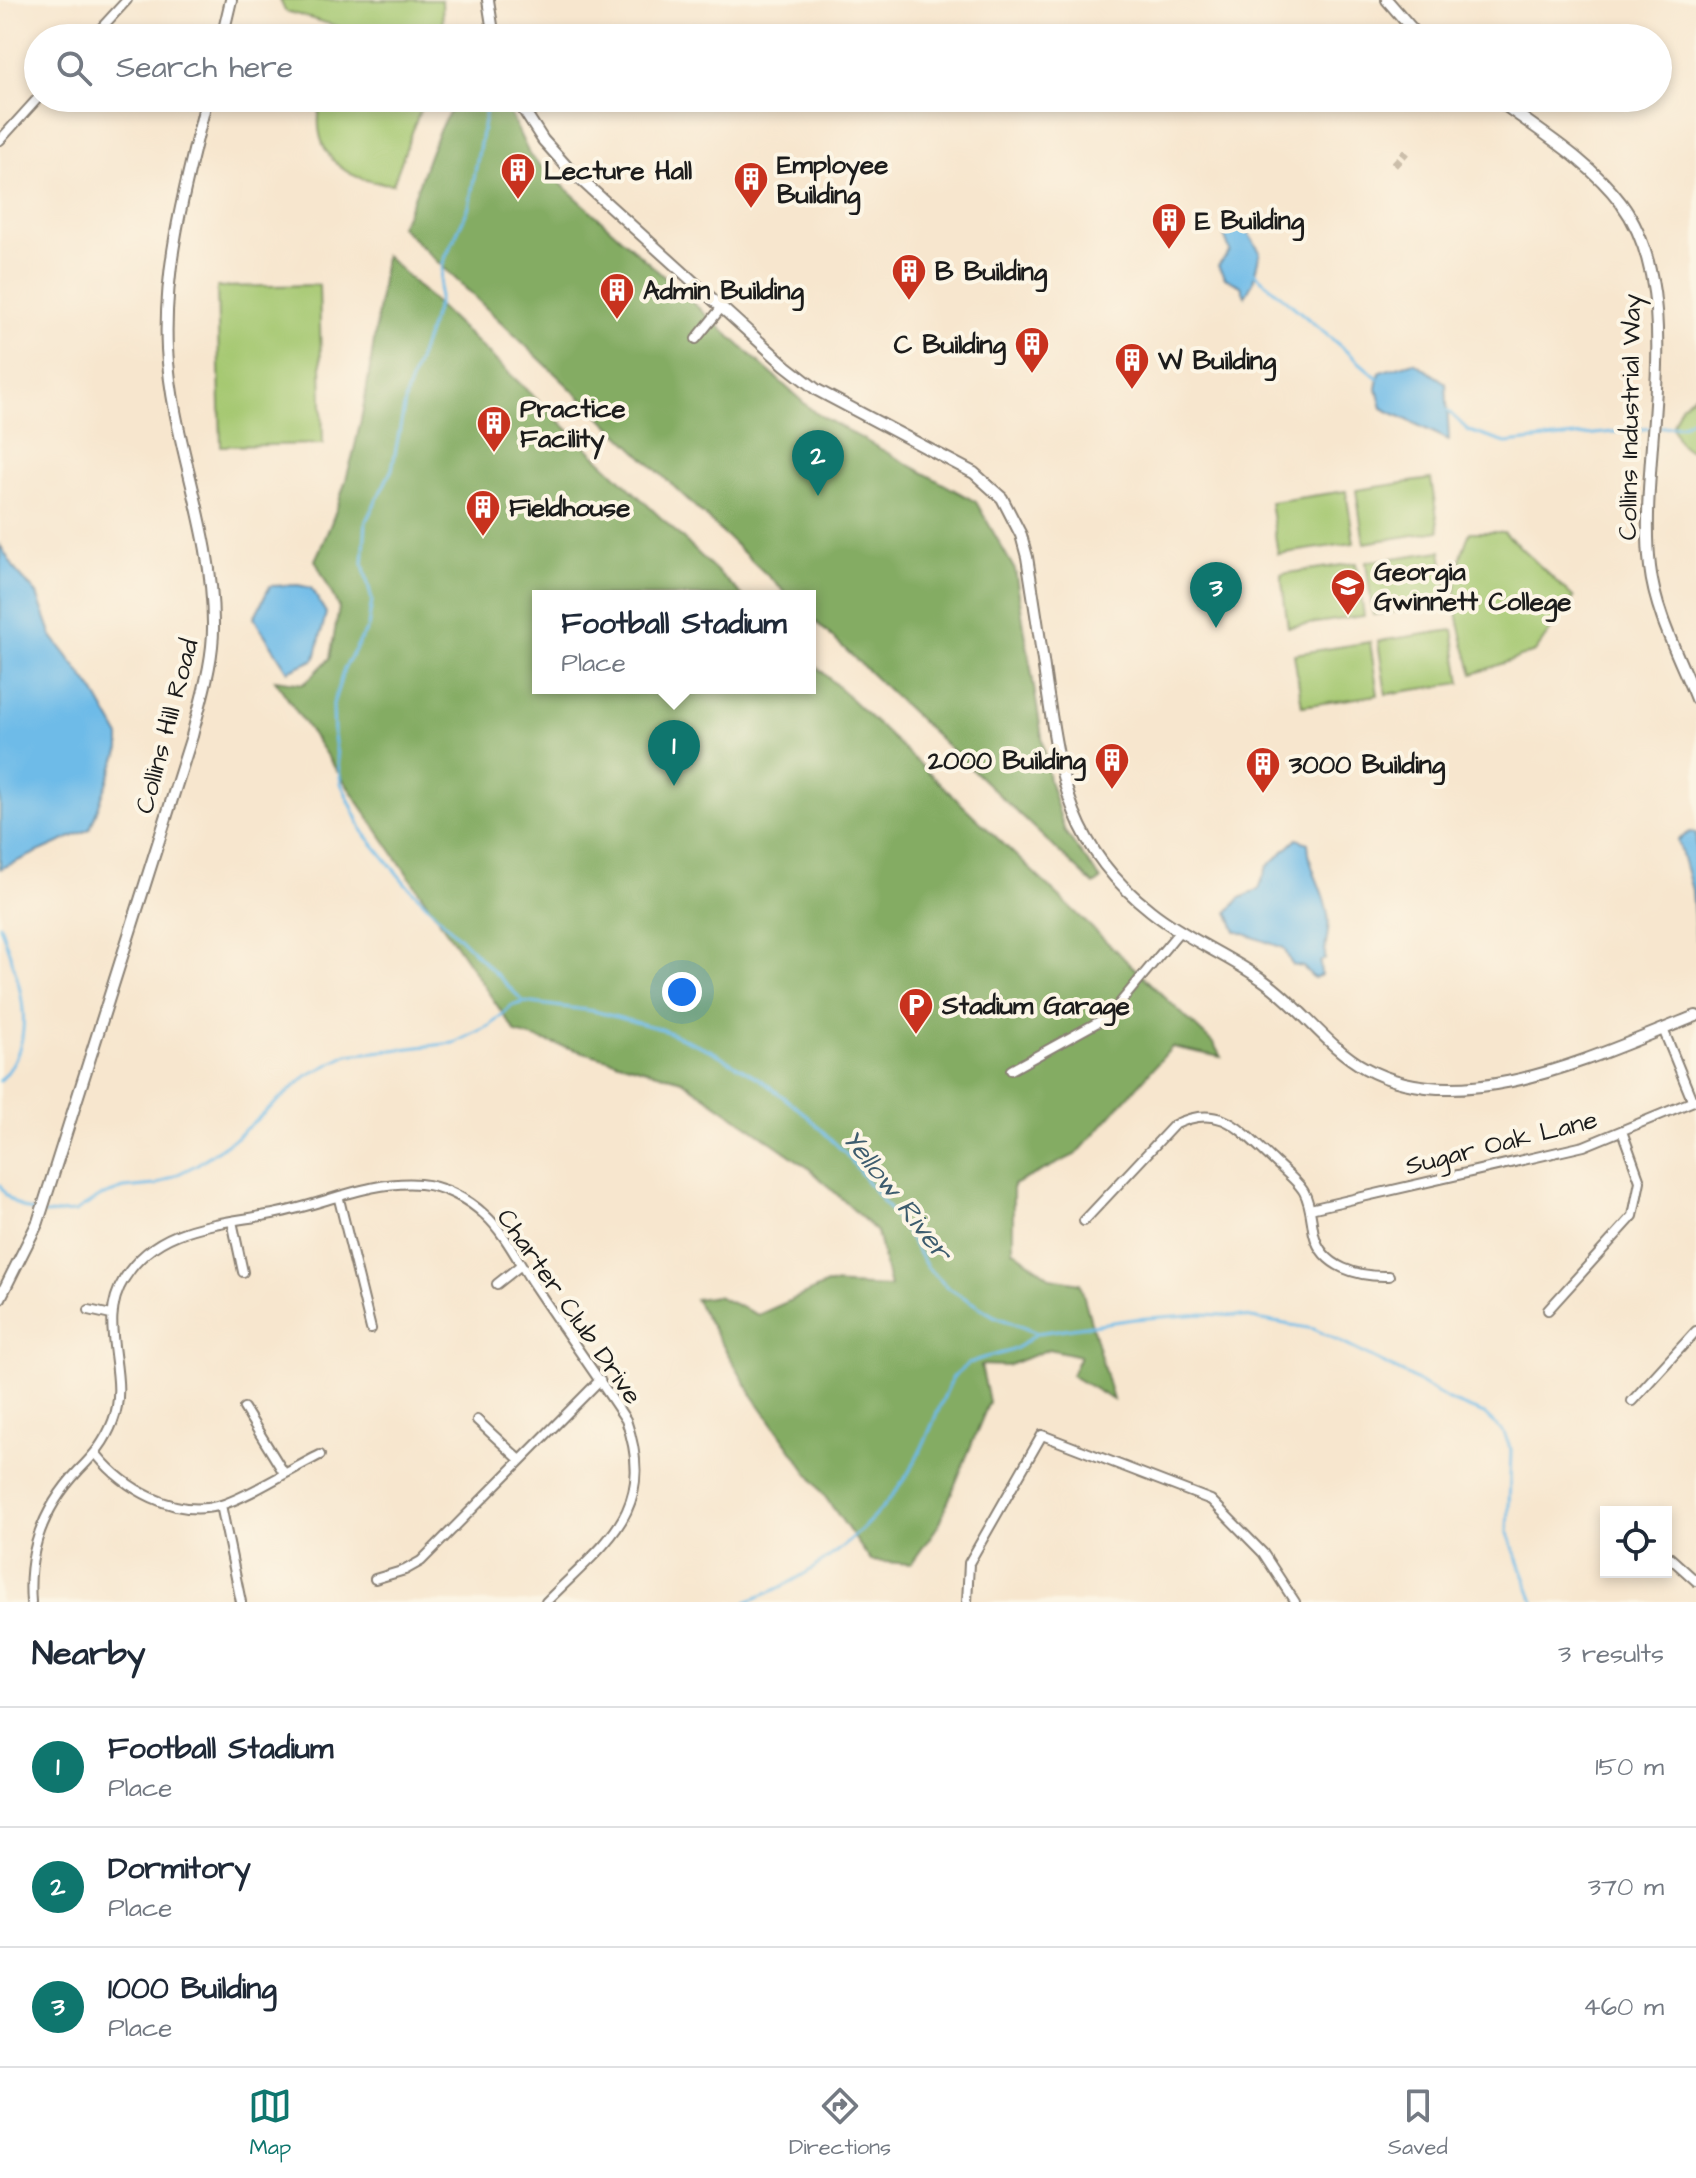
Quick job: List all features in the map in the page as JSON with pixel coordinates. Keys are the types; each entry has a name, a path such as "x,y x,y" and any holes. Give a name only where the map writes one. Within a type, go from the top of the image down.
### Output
{"street":[{"path":"105,24 127,0"},
{"path":"225,24 231,0"},
{"path":"488,0 492,24"},
{"path":"1387,0 1408,24"},
{"path":"0,140 25,112"},
{"name":"Collins Hill Road","path":"0,1298 38,1222 192,736 209,666 213,626 212,583 175,409 167,349 171,269 204,112"},
{"path":"525,112 543,140 569,169 817,390 960,464 1002,498 1021,535 1027,557 1058,758 1071,812 1088,844 1109,871 1148,909 1179,932 1241,964 1269,984 1353,1060 1397,1080 1437,1087 1501,1084 1565,1068 1696,1016"},
{"name":"Collins Industrial Way","path":"1513,112 1591,171 1620,202 1636,228 1656,302 1648,529 1650,569 1658,605 1696,699"},
{"path":"696,339 722,307"},
{"path":"1011,1070 1109,1016 1179,932"},
{"path":"1663,1029 1694,1100"},
{"name":"Sugar Oak Lane","path":"1310,1209 1584,1146 1694,1100"},
{"path":"1084,1221 1174,1125 1201,1114 1228,1120 1304,1190 1315,1238 1337,1265 1360,1275 1389,1276"},
{"path":"1548,1310 1633,1216 1640,1181 1622,1131"},
{"name":"Charter Club Drive","path":"31,1602 33,1547 44,1519 78,1471 97,1455 116,1410 113,1302 123,1279 141,1256 163,1239 186,1229 339,1199 353,1190 422,1184 452,1193 487,1217 626,1420 637,1453 637,1485 619,1525 546,1602"},
{"path":"339,1199 371,1329"},
{"path":"232,1221 243,1272"},
{"path":"497,1284 521,1265"},
{"path":"89,1310 111,1315"},
{"path":"1632,1401 1696,1331"},
{"path":"375,1579 405,1570 421,1561 600,1380"},
{"path":"244,1408 284,1473"},
{"path":"477,1420 519,1459"},
{"path":"967,1602 969,1563 1042,1435 1211,1500 1263,1553 1295,1602"},
{"path":"97,1455 117,1478 139,1493 198,1507 221,1505 320,1455"},
{"path":"221,1505 241,1602"},
{"path":"1672,1559 1696,1581"}],"green space":[{"path":"280,0 442,0 443,24 329,24 285,11"},
{"path":"320,112 419,112 393,184 375,182 344,170 325,148"},
{"path":"450,112 509,112 530,156 814,412 976,502 1015,570 1049,780 1065,832 1101,880 1094,885 816,622 816,590 783,590 400,226"},
{"path":"385,255 737,590 532,590 532,694 816,694 816,666 1214,1044 1221,1057 1172,1047 1077,1154 1013,1185 1013,1250 1051,1278 1080,1283 1113,1400 1071,1375 1080,1356 1049,1349 1007,1366 981,1365 989,1402 938,1526 911,1564 871,1561 753,1396 695,1299 717,1296 758,1315 827,1284 890,1287 877,1232 810,1169 682,1080 516,1033 275,680 304,684 330,658 339,608 315,560 344,487 370,372"},
{"path":"319,285 323,444 221,446 217,287"},
{"path":"1696,393 1696,452 1680,443 1672,426 1681,405"},
{"path":"1431,479 1439,531 1364,543 1356,490"},
{"path":"1346,491 1354,543 1278,554 1270,502"},
{"path":"1470,532 1504,532 1574,598 1535,652 1473,674 1456,603 1458,570"},
{"path":"1441,551 1449,604 1373,615 1366,562"},
{"path":"1356,563 1364,616 1288,627 1281,574"},
{"path":"1453,630 1461,683 1386,694 1378,641"},
{"path":"1370,642 1378,695 1302,706 1294,654"}],"water":[{"path":"1223,213 1236,214 1260,252 1253,282 1245,296 1241,286 1225,278 1218,266 1230,251 1224,235"},
{"path":"1414,362 1446,383 1449,440 1382,408 1377,389 1380,372"},
{"path":"0,545 16,571 37,594 52,636 94,691 120,737 120,749 90,829 0,869"},
{"path":"270,586 311,588 326,613 315,659 288,671 254,618"},
{"path":"1690,832 1696,833 1696,940 1692,890 1678,840"},
{"path":"1297,839 1308,843 1329,920 1325,959 1320,962 1321,975 1314,978 1303,967 1292,965 1284,948 1236,931 1228,912 1239,899 1259,889 1267,867"}],"waterway":[{"path":"486,112 469,207 443,263 438,304 407,392 392,469 366,521 363,564 372,600 368,627 344,669 333,704 334,736 341,783 364,833 405,883 524,1002"},
{"path":"1254,273 1379,379"},
{"path":"1447,410 1469,431 1506,443 1682,425 1696,416"},
{"name":"Yellow River","path":"0,925 19,985 23,1025 21,1044 13,1063 0,1081"},
{"name":"Yellow River","path":"44,1214 75,1212 101,1196 124,1188 156,1185 196,1165 234,1139 308,1075 348,1055 454,1043 491,1025 511,1006 524,1002 594,1011 661,1029 712,1051 760,1079 804,1113 846,1154 905,1230 927,1267 947,1287 994,1316 1037,1333 1134,1319 1203,1314 1240,1316 1314,1329 1409,1376 1448,1400 1484,1414 1504,1433 1511,1450 1508,1533 1534,1602"},
{"name":"Yellow River","path":"0,1185 15,1203 37,1213"},
{"path":"746,1602 792,1581 855,1536 905,1478 925,1442 953,1377 970,1363 1012,1350 1037,1333"}],"tunnel":[{"path":"1394,165 1406,152"}],"place":[{"name":"Lecture Hall","path":"518,201"},
{"name":"Employee Building","path":"751,210"},
{"name":"E Building","path":"1169,251"},
{"name":"B Building","path":"909,302"},
{"name":"Admin Building","path":"617,321"},
{"name":"C Building","path":"1032,375"},
{"name":"W Building","path":"1132,391"},
{"name":"Practice Facility","path":"494,454"},
{"name":"Dormitory","path":"818,496"},
{"name":"Fieldhouse","path":"483,538"},
{"name":"Georgia Gwinnett College","path":"1348,617"},
{"name":"1000 Building","path":"1216,628"},
{"name":"Football Stadium","path":"674,786"},
{"name":"2000 Building","path":"1112,791"},
{"name":"3000 Building","path":"1263,795"},
{"name":"Stadium Garage","path":"916,1036"}]}
